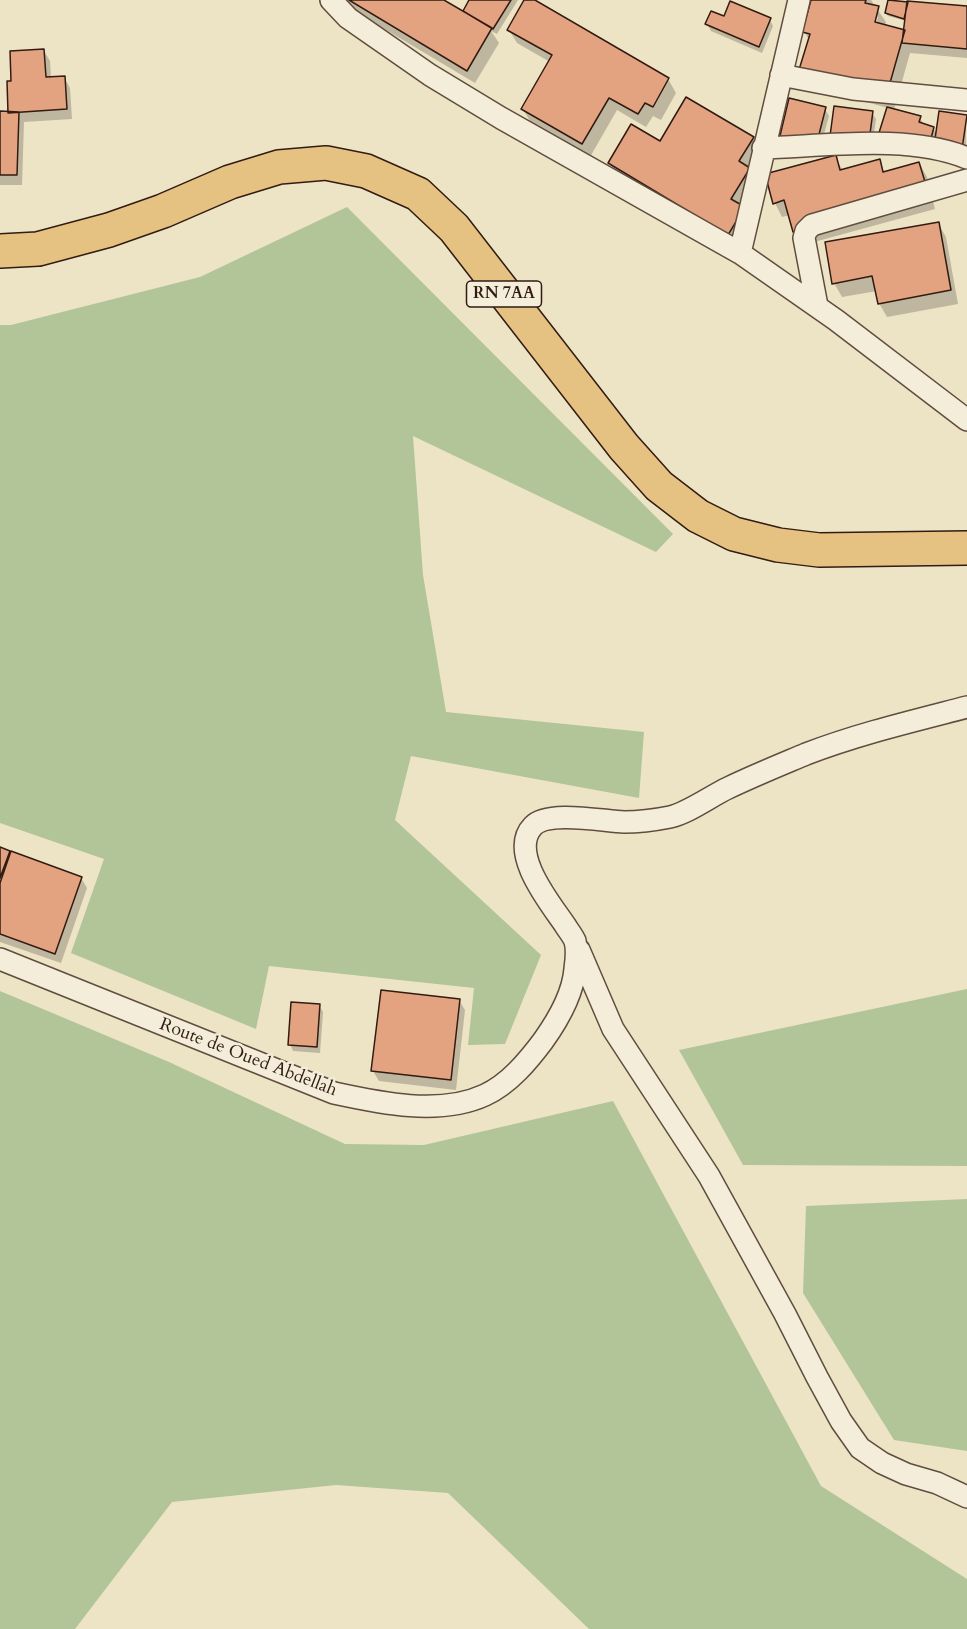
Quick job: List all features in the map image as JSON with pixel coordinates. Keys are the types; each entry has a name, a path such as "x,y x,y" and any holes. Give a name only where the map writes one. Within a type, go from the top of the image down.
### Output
{"main road":[{"name":"RN 7AA","path":"0,251 38,249 109,231 230,182 279,167 326,164 366,171 417,194 454,228 624,447 659,486 698,516 734,534 778,545 819,550 965,544"}],"street":[{"path":"331,0 348,18 430,75 511,124 740,253 962,410"},
{"path":"740,253 799,0"},
{"path":"781,75 853,89 967,100"},
{"path":"764,148 876,144 927,146 967,158"},
{"path":"817,306 804,238 806,231 812,225 967,180"},
{"path":"967,707 874,732 807,754 730,787 674,816 626,822 544,818 533,825 526,836 527,861 533,876 575,941 613,1029 709,1176 841,1421 860,1448 882,1463 906,1474 937,1483 967,1497"},
{"name":"Route de Oued Abdellah","path":"0,959 334,1093 381,1103 419,1107 458,1102 486,1095 529,1060 550,1031 568,998 575,970 575,941"}],"green space":[{"path":"347,207 673,534 656,552 413,436 423,575 446,712 644,732 639,798 411,756 395,820 541,955 505,1044 468,1045 474,988 269,966 256,1029 71,953 104,859 0,823 0,325 11,325 200,277"},
{"path":"967,989 967,1166 743,1165 679,1050"},
{"path":"0,991 169,1062 345,1144 424,1145 613,1101 821,1486 967,1579 967,1629 589,1629 448,1493 336,1485 172,1502 75,1629 0,1629"},
{"path":"967,1199 967,1451 894,1440 803,1293 806,1206"}],"building":[{"path":"349,0 444,0 492,28 467,71"},
{"path":"469,0 511,0 493,29 463,11"},
{"path":"524,0 535,0 669,78 653,107 645,103 638,114 609,98 582,144 521,109 552,55 507,30"},
{"path":"811,0 866,0 865,3 879,6 875,22 905,30 886,97 798,73 810,34 802,32"},
{"path":"888,0 908,2 904,19 885,13"},
{"path":"730,1 771,18 759,47 705,24 711,11 724,16"},
{"path":"907,1 967,6 967,49 902,43"},
{"path":"44,49 46,77 65,76 67,109 8,113 7,81 11,81 10,51"},
{"path":"686,97 754,137 739,161 750,168 731,199 745,207 728,235 608,163 631,124 660,141"},
{"path":"789,98 826,107 815,150 779,140"},
{"path":"834,106 873,111 868,149 830,136"},
{"path":"887,107 921,116 919,122 934,127 928,150 878,136"},
{"path":"0,111 19,112 17,175 0,175"},
{"path":"939,111 967,115 962,149 934,146"},
{"path":"836,155 840,170 880,159 883,172 919,162 929,195 793,232 784,200 773,204 765,174"},
{"path":"939,222 951,290 878,304 872,276 832,284 825,242"},
{"path":"0,847 10,851 0,878"},
{"path":"11,851 82,877 55,954 0,934 0,883"},
{"path":"381,990 460,999 451,1080 371,1071"},
{"path":"291,1002 320,1004 317,1047 288,1045"}]}
